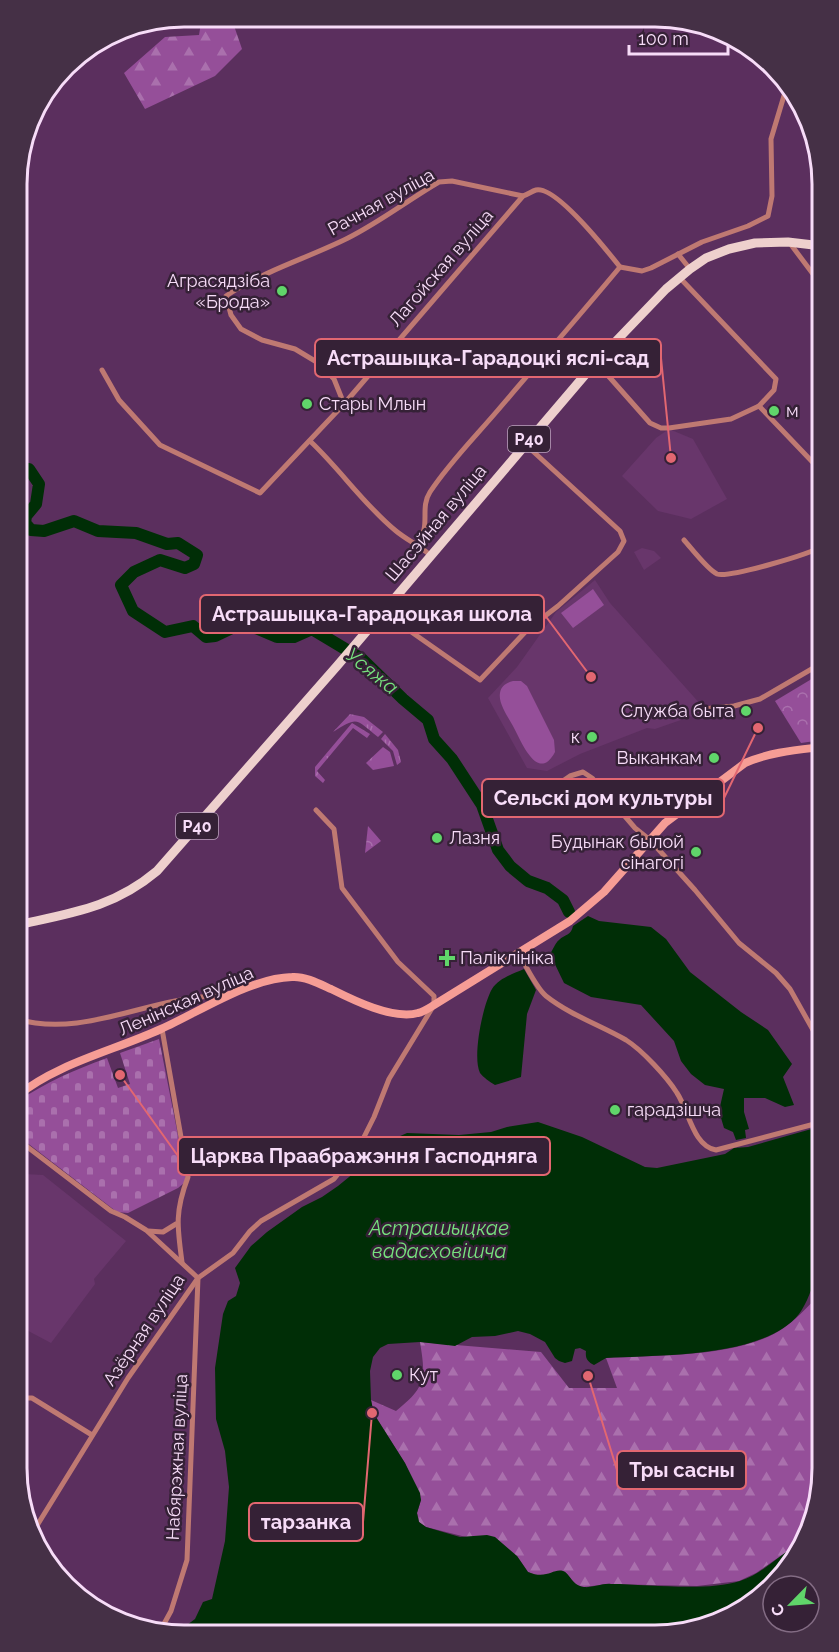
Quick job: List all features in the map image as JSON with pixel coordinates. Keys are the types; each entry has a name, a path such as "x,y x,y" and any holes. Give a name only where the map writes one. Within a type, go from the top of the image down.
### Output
{"main road":[{"name":"Шасэйная вуліца","path":"27,923 99,906 117,898 142,883 172,855 337,666 596,362 645,310 690,268 706,258 729,249 755,243 788,242 812,245"}],"street":[{"path":"417,543 422,537 425,527 425,508 429,494 434,487 620,267 642,271 651,268 702,242 758,222 768,216 772,196 771,139 784,95"},
{"name":"Рачная вуліца","path":"344,404 334,379 320,364 295,349 262,340 241,329 231,315 226,296 239,287 320,252 366,229 439,182 452,181 524,196 536,190 543,190 583,222 620,267"},
{"name":"Лагойская вуліца","path":"102,370 120,400 160,445 260,493 344,404 524,196"},
{"path":"788,242 812,273"},
{"path":"678,254 690,268"},
{"path":"596,362 650,423 662,428 731,419 759,406 774,390 776,380 680,277"},
{"path":"759,406 812,462"},
{"path":"310,441 397,532 417,543 430,555"},
{"path":"386,609 410,631 480,680 528,629 558,606 618,552 624,542 620,531 525,444"},
{"path":"684,540 715,573 726,575 775,563 812,550"},
{"path":"703,709 734,706 760,699 812,669"},
{"name":"Ленінская вуліца","path":"27,1088 40,1078 162,1029 233,993 277,979 294,976 318,983 382,1010 401,1014 417,1014 570,921 604,892 674,816 745,763 778,752 812,748"},
{"path":"537,799 570,776 583,772 592,778 635,828 650,840 739,943 776,973 790,990 812,1028"},
{"path":"316,810 334,829 342,888 398,962 434,996 434,1005"},
{"path":"519,954 544,995 597,1027 628,1041 667,1078 685,1105 697,1138 708,1149 716,1150 747,1143 812,1125"},
{"path":"27,1022 62,1025 88,1022 176,1001 233,993"},
{"name":"Азёрная вуліца","path":"38,1524 154,1339 198,1278 233,1253 261,1221 334,1179 358,1149 389,1079 434,1005"},
{"path":"162,1029 188,1177 182,1188 176,1224 182,1262"},
{"path":"27,1147 111,1211 146,1230 198,1278"},
{"path":"146,1230 164,1232 176,1224"},
{"name":"Набярэжная вуліца","path":"164,1624 171,1611 187,1560 198,1278"},
{"path":"27,1399 32,1398 92,1435"}],"shaded area":[{"path":"669,429 693,439 727,499 691,519 658,511 622,476 656,438"},
{"path":"642,548 654,551 661,558 644,570 634,552"},
{"path":"595,580 610,603 702,706 704,712 655,729 647,728 580,754 547,771 527,768 488,698 517,667 556,612"},
{"path":"27,1174 43,1175 126,1241 94,1279 95,1284 51,1343 27,1330"}],"green space":[{"path":"200,27 234,27 242,49 215,76 145,109 124,73 165,37 199,35"},
{"path":"593,589 604,605 573,628 561,613"},
{"path":"812,679 812,741 801,743 775,701"},
{"path":"513,681 521,681 527,686 554,740 555,752 549,761 542,764 536,762 526,750 502,706 501,691 504,685"},
{"path":"350,714 364,717 383,732 378,737 361,723 353,722 333,732"},
{"path":"352,723 370,734 367,738 353,728 317,771 325,780 323,783 315,776 315,767"},
{"path":"385,734 398,750 401,762 397,765 393,751 381,739"},
{"path":"383,747 390,752 394,766 373,770 366,763"},
{"path":"368,826 381,841 365,853"},
{"path":"159,1039 186,1176 184,1183 178,1188 128,1213 117,1212 27,1143 27,1096 60,1077 107,1058 118,1088 130,1084 120,1053"},
{"path":"812,1302 812,1478 809,1499 804,1518 788,1551 756,1573 739,1581 697,1586 608,1584 584,1587 576,1585 565,1572 544,1576 535,1575 528,1572 517,1556 466,1537 426,1527 419,1522 417,1513 421,1500 405,1463 374,1414 371,1400 396,1411 418,1388 423,1374 420,1342 541,1352 569,1388 617,1388 606,1358 724,1350 767,1337 800,1315"}],"water":[{"path":"588,916 599,921 651,927 666,939 690,972 768,1030 792,1064 783,1077 794,1105 785,1107 765,1098 744,1098 744,1112 749,1129 745,1130 746,1138 736,1140 733,1132 724,1128 719,1111 724,1089 705,1085 691,1074 681,1061 674,1041 641,1005 591,997 564,983 550,954 558,941 569,933 573,926"},
{"path":"524,969 536,990 527,1014 521,1077 495,1085 481,1075 478,1065 478,1043 482,1018 495,985"},
{"name":"Астрашыцкае вадасховішча","path":"538,1122 582,1137 645,1167 657,1168 725,1154 734,1148 748,1147 812,1129 812,1286 799,1314 783,1328 762,1339 709,1351 606,1358 594,1365 587,1360 586,1351 580,1348 575,1349 572,1361 565,1363 555,1358 545,1342 518,1331 495,1336 472,1337 455,1346 420,1342 388,1344 380,1348 373,1357 370,1371 374,1414 405,1463 420,1493 421,1500 417,1513 419,1522 426,1527 460,1537 487,1535 495,1537 517,1556 528,1572 540,1575 563,1571 574,1582 584,1587 608,1584 694,1587 726,1584 756,1574 788,1551 786,1555 771,1574 761,1574 761,1584 742,1599 705,1617 675,1624 187,1625 195,1619 203,1602 212,1599 225,1541 229,1487 225,1451 216,1419 215,1368 223,1314 228,1301 236,1296 240,1283 235,1268 251,1246 267,1232 302,1207 338,1186 391,1140 407,1133 459,1135 491,1132"}],"waterway":[{"name":"Усяжа","path":"27,469 39,484 36,504 27,515"},
{"name":"Усяжа","path":"27,525 31,530 44,531 74,521 98,531 136,533 167,544 178,543 197,555 194,564 185,568 160,560 134,572 121,585 133,611 165,632 193,626 206,637 215,636 236,626 251,626 277,637 294,637 312,629 362,659 428,720 434,739 452,759 482,805 498,850 510,866 528,881 547,888 563,900 569,912"}],"place":[{"name":"Аграсядзіба «Брода»","path":"282,291"},
{"name":"Стары Млын","path":"307,404"},
{"name":"м","path":"774,411"},
{"name":"Астрашыцка-Гарадоцкі яслі-сад","path":"671,458"},
{"name":"Астрашыцка-Гарадоцкая школа","path":"591,677"},
{"name":"Служба быта","path":"746,711"},
{"name":"Сельскі дом культуры","path":"758,728"},
{"name":"к","path":"592,737"},
{"name":"Выканкам","path":"714,758"},
{"name":"Лазня","path":"437,838"},
{"name":"Будынак былой сінагогі","path":"696,852"},
{"name":"Паліклініка","path":"447,958"},
{"name":"Царква Праабражэння Гасподняга","path":"120,1075"},
{"name":"гарадзішча","path":"615,1110"},
{"name":"Кут","path":"397,1375"},
{"name":"Тры сасны","path":"588,1376"},
{"name":"тарзанка","path":"372,1413"}]}
